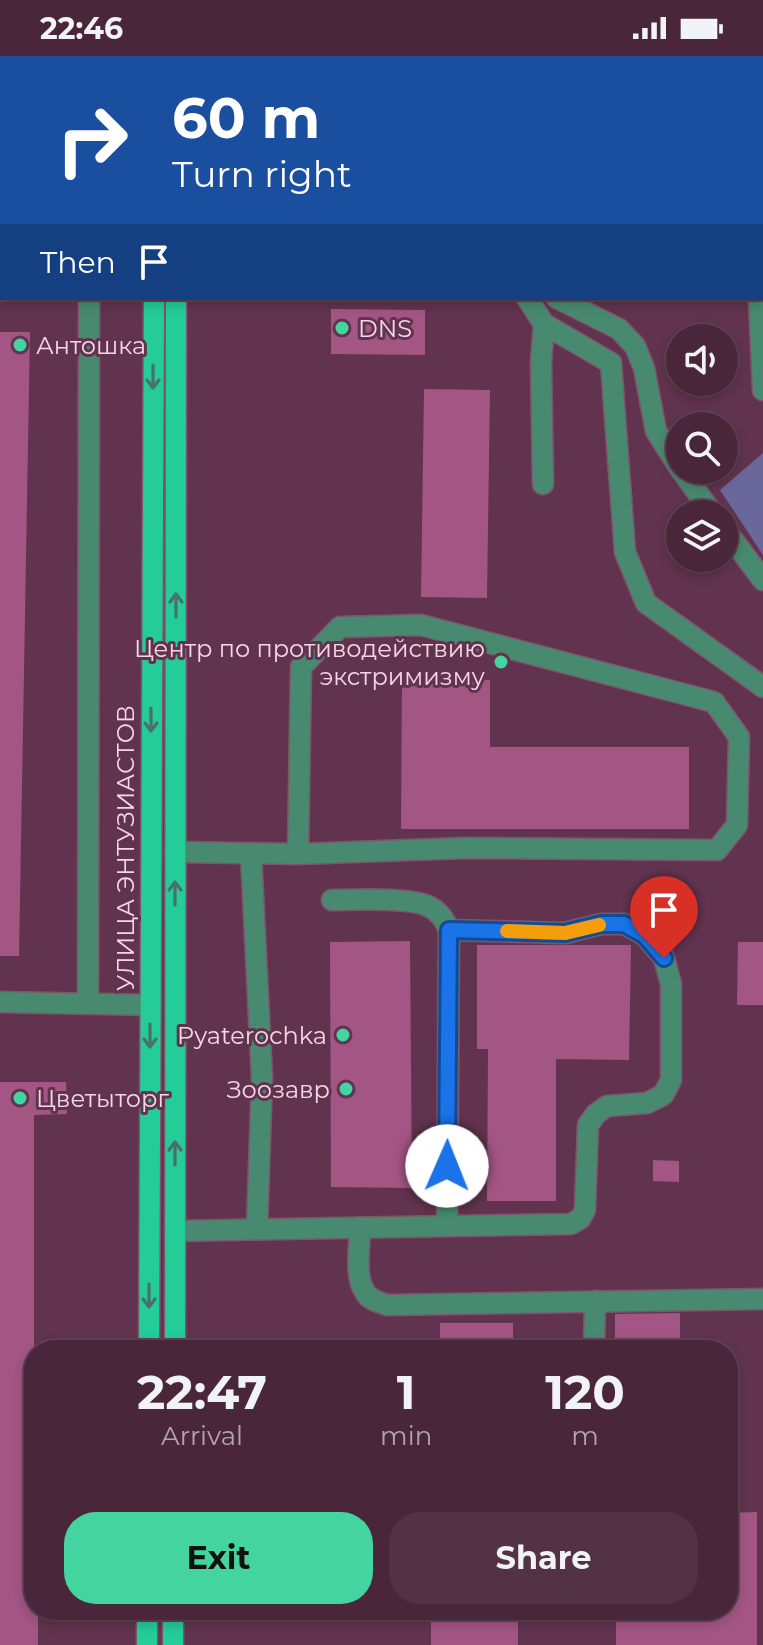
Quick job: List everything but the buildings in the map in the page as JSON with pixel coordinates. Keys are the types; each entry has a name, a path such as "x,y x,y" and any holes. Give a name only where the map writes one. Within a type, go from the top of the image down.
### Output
{"main road":[{"name":"УЛИЦА ЭНТУЗИАСТОВ","path":"149,1340 154,300"},
{"name":"УЛИЦА ЭНТУЗИАСТОВ","path":"175,1340 176,300"},
{"path":"150,851 175,852"},
{"path":"151,1005 175,1005"},
{"path":"149,1232 175,1231"},
{"path":"147,1620 147,1645"},
{"path":"173,1620 173,1645"}],"lane":[{"path":"88,1003 89,300"},
{"path":"528,300 544,324 611,363 625,552 646,603 763,687"},
{"path":"561,300 619,329 635,346 644,368 656,431 666,447"},
{"path":"759,300 763,390"},
{"path":"543,484 541,362 544,324"},
{"path":"738,547 763,580"},
{"path":"175,852 298,854 465,848 717,850 737,825 739,737 714,702 421,625 340,627 301,667 298,854"},
{"path":"251,854 262,1078 257,1228"},
{"path":"332,900 413,902 428,906 442,916 449,930 447,1225"},
{"path":"175,1231 571,1224 580,1219 585,1210 588,1125 607,1106 647,1103 663,1095 671,1080 671,984 664,958 644,935 624,924 601,924 565,933 449,930"},
{"path":"0,1002 151,1005"},
{"path":"360,1227 360,1279 364,1292 373,1300 387,1305 763,1299"},
{"path":"594,1340 595,1301"}],"shaded area":[{"path":"763,453 763,555 738,517 738,500 727,500 720,490 727,484 738,484 738,475"}],"slow traffic":[{"path":"507,931 565,933 599,925"}],"place":[{"name":"DNS","path":"342,328"},
{"name":"Антошка","path":"20,345"},
{"name":"Центр по противодействию экстримизму","path":"501,662"},
{"name":"Pyaterochka","path":"343,1035"},
{"name":"Зоозавр","path":"346,1089"},
{"name":"Цветыторг","path":"20,1098"}],"route":[{"path":"447,1166 449,930 565,933 601,924 624,924 644,935 664,958"}]}
